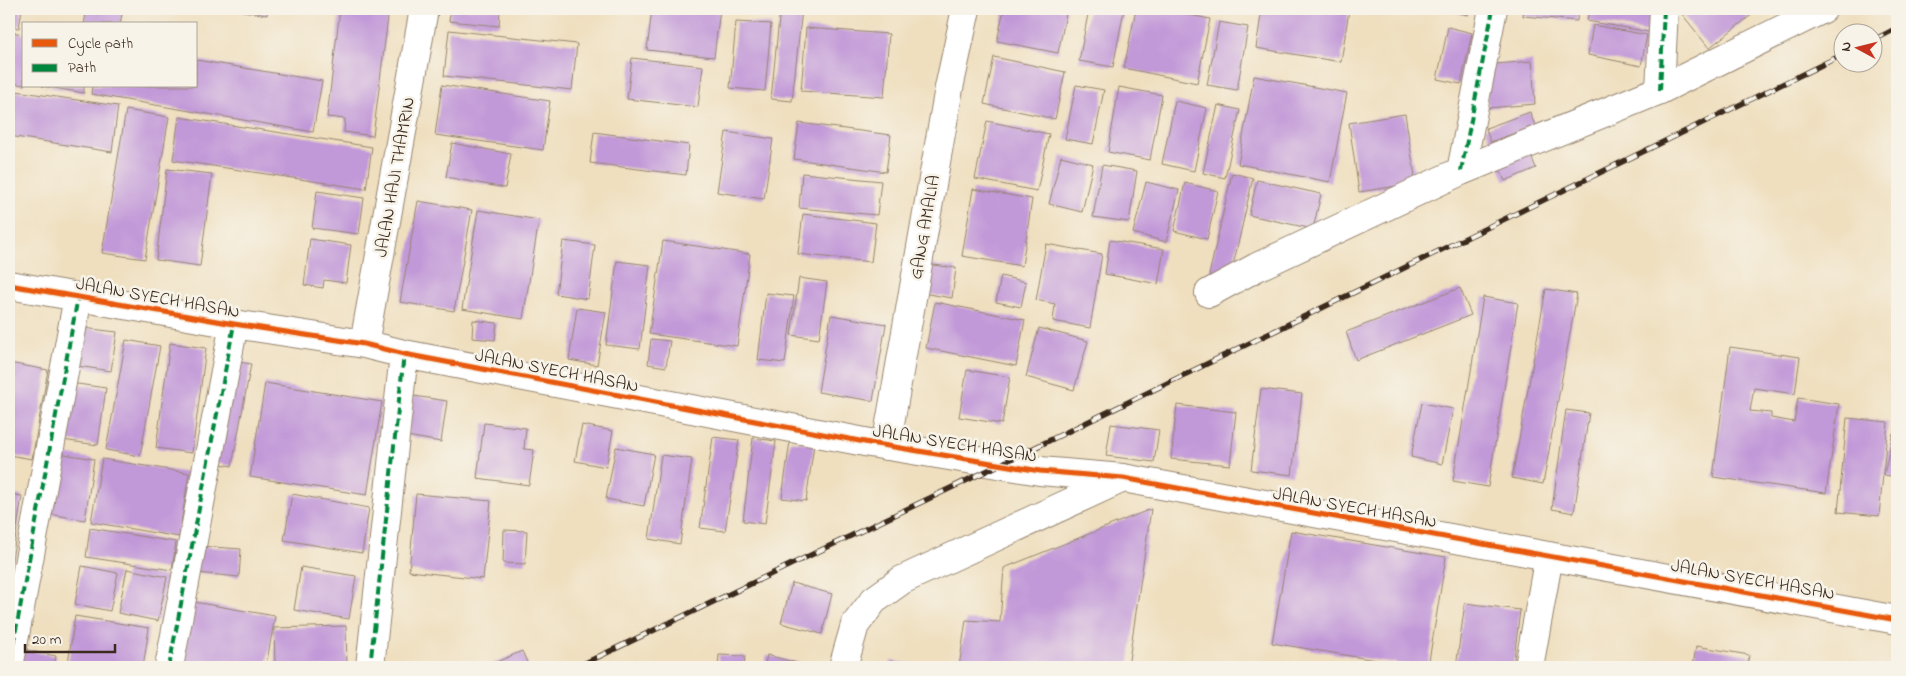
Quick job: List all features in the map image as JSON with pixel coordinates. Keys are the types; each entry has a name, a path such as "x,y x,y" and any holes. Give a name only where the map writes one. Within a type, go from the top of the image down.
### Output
{"street":[{"name":"JALAN HAJI THAMRIN","path":"364,344 424,9"},
{"name":"GANG AMALIA","path":"886,446 949,88 966,9"},
{"path":"1461,171 1493,9"},
{"path":"1660,90 1664,9"},
{"path":"1209,293 1257,267 1461,171 1660,90 1824,9"},
{"name":"JALAN SYECH HASAN","path":"9,285 234,324 364,344 404,354 886,446 1040,471 1123,478 1897,620"},
{"path":"9,667 78,297"},
{"path":"169,667 234,324"},
{"path":"370,667 404,354"},
{"path":"843,667 855,625 874,600 902,580 1123,478"},
{"path":"1528,667 1549,556"}],"building":[{"path":"9,9 22,9 19,28 9,27"},
{"path":"87,9 123,9 120,22 84,22"},
{"path":"232,9 268,9 267,15"},
{"path":"340,9 389,9 373,136 344,132 345,119 327,117"},
{"path":"451,9 500,9 499,26 449,21"},
{"path":"652,9 720,9 714,57 647,50"},
{"path":"780,9 802,9 792,101 771,99"},
{"path":"1004,9 1067,9 1058,53 997,41"},
{"path":"1089,9 1124,10 1113,67 1079,61"},
{"path":"1136,9 1159,9 1210,19 1197,83 1124,68"},
{"path":"1262,9 1349,10 1341,62 1256,48"},
{"path":"1441,9 1469,9 1468,15"},
{"path":"1524,9 1578,9 1577,21 1523,16"},
{"path":"1589,9 1631,9 1653,12 1649,32 1587,21"},
{"path":"1678,9 1751,9 1754,13 1709,48"},
{"path":"736,22 771,24 765,91 730,88"},
{"path":"1219,22 1248,27 1237,90 1207,85"},
{"path":"1593,25 1647,35 1641,66 1588,55"},
{"path":"1448,27 1472,33 1461,84 1437,79"},
{"path":"806,28 889,34 884,97 801,91"},
{"path":"449,30 577,44 572,90 444,76"},
{"path":"9,32 22,34 22,85 9,83 12,64 9,64"},
{"path":"994,57 1065,72 1055,119 984,104"},
{"path":"632,58 703,66 698,107 627,99"},
{"path":"198,60 322,81 313,132 91,94 92,88 198,88"},
{"path":"1532,61 1535,104 1488,108 1484,65"},
{"path":"1254,76 1347,93 1330,182 1238,164"},
{"path":"442,85 550,101 543,150 435,135"},
{"path":"1076,85 1104,90 1093,144 1065,139"},
{"path":"1119,87 1162,95 1150,160 1108,152"},
{"path":"54,88 84,88 84,93"},
{"path":"9,90 118,106 112,152 9,136"},
{"path":"1175,101 1207,108 1194,171 1162,164"},
{"path":"1218,105 1240,110 1225,178 1203,173"},
{"path":"126,110 169,117 145,259 102,253"},
{"path":"1530,112 1535,126 1490,142 1486,128"},
{"path":"1405,114 1416,183 1359,192 1349,123"},
{"path":"179,117 372,147 366,189 173,160"},
{"path":"987,121 1049,134 1037,191 975,179"},
{"path":"799,123 891,135 886,172 794,159"},
{"path":"594,132 689,145 686,175 590,163"},
{"path":"726,132 773,139 764,199 717,192"},
{"path":"452,143 511,154 505,188 446,177"},
{"path":"1527,146 1536,168 1505,181 1496,160"},
{"path":"1061,156 1093,164 1082,212 1049,204"},
{"path":"1102,165 1137,171 1129,222 1093,217"},
{"path":"167,169 212,174 200,266 156,260"},
{"path":"802,173 881,181 877,215 799,208"},
{"path":"1232,173 1253,178 1230,279 1209,275"},
{"path":"1257,180 1321,194 1313,229 1249,215"},
{"path":"1146,182 1179,190 1166,242 1133,233"},
{"path":"1185,183 1218,191 1207,239 1174,231"},
{"path":"973,189 1032,199 1022,266 962,256"},
{"path":"317,191 364,198 359,234 312,228"},
{"path":"418,201 472,210 454,311 400,302"},
{"path":"478,210 539,220 523,319 462,309"},
{"path":"803,214 876,223 871,262 798,254"},
{"path":"310,239 351,245 346,283 324,280 323,288 304,285"},
{"path":"1110,240 1164,249 1158,284 1105,274"},
{"path":"563,241 595,245 588,299 556,294"},
{"path":"663,241 750,254 737,346 649,334"},
{"path":"1046,244 1102,254 1090,328 1053,321 1055,304 1036,300"},
{"path":"617,261 650,265 640,349 606,345"},
{"path":"926,264 956,268 952,298 922,293"},
{"path":"1001,276 1026,282 1021,307 996,302"},
{"path":"799,278 827,282 819,339 791,335"},
{"path":"1460,288 1471,315 1356,360 1346,332"},
{"path":"1546,289 1577,294 1543,484 1512,478"},
{"path":"766,293 794,296 785,363 758,360"},
{"path":"1483,297 1518,303 1488,487 1453,481"},
{"path":"935,302 1025,320 1016,366 926,348"},
{"path":"577,308 606,312 597,365 569,360"},
{"path":"831,315 886,324 873,401 818,392"},
{"path":"473,320 497,323 495,340 472,338"},
{"path":"83,328 117,332 111,371 77,366"},
{"path":"1039,328 1088,341 1074,390 1026,377"},
{"path":"651,339 670,341 666,367 648,364"},
{"path":"126,340 160,346 140,456 106,450"},
{"path":"170,343 206,348 192,453 156,448"},
{"path":"1730,347 1800,357 1795,394 1754,388 1750,411 1771,413 1771,418 1794,422 1798,398 1839,404 1826,493 1713,477"},
{"path":"234,361 251,364 232,466 215,463"},
{"path":"9,363 48,370 32,459 9,455"},
{"path":"967,370 1010,377 1002,424 959,417"},
{"path":"70,383 106,388 98,445 62,440"},
{"path":"265,383 382,402 367,495 250,477"},
{"path":"1261,389 1302,394 1292,475 1251,470"},
{"path":"414,396 447,401 441,442 407,436"},
{"path":"1422,403 1453,409 1442,464 1411,457"},
{"path":"1177,405 1236,412 1230,465 1171,459"},
{"path":"1566,410 1589,413 1574,513 1552,509"},
{"path":"1847,418 1888,422 1879,516 1838,512"},
{"path":"484,423 526,428 524,449 534,450 529,485 477,478"},
{"path":"1111,424 1159,430 1154,462 1106,456"},
{"path":"582,425 613,431 606,467 575,461"},
{"path":"1893,433 1897,434 1897,477 1884,475"},
{"path":"713,437 739,440 725,531 700,528"},
{"path":"753,438 776,441 765,524 743,521"},
{"path":"790,441 814,444 806,501 782,498"},
{"path":"616,447 654,454 644,506 606,499"},
{"path":"58,453 94,459 85,520 49,514"},
{"path":"661,455 692,459 680,544 649,539"},
{"path":"102,459 189,473 179,537 91,522"},
{"path":"9,494 22,496 10,573 9,573"},
{"path":"292,494 369,508 362,553 284,540"},
{"path":"416,494 491,501 483,579 409,571"},
{"path":"1151,509 1128,667 959,667 966,620 1000,622 1004,568"},
{"path":"90,528 176,542 172,570 86,557"},
{"path":"504,530 527,531 525,564 503,563"},
{"path":"1291,531 1446,557 1428,667 1418,667 1272,643"},
{"path":"199,546 241,549 239,577 197,573"},
{"path":"82,566 118,573 110,611 75,604"},
{"path":"301,567 356,576 349,619 294,610"},
{"path":"127,569 167,577 158,621 118,613"},
{"path":"792,583 832,594 822,634 781,623"},
{"path":"194,602 275,616 266,667 182,667"},
{"path":"1465,603 1520,610 1513,667 1456,667"},
{"path":"75,616 149,628 143,667 96,667 68,663"},
{"path":"346,626 347,667 275,667 274,628"},
{"path":"1696,646 1749,655 1747,667 1693,667"},
{"path":"17,648 56,656 54,667 13,667"},
{"path":"522,651 529,667 485,667"},
{"path":"719,655 745,656 744,667 718,667"},
{"path":"767,655 801,664 800,667 764,667"},
{"path":"891,661 928,666 928,667 890,667"}],"railway":[{"path":"1884,35 1897,28"},
{"path":"577,667 1001,464 1834,59"}],"marked path":[{"path":"1461,171 1493,9"},
{"path":"1660,90 1664,9"},
{"path":"9,667 78,297"},
{"path":"169,667 234,324"},
{"path":"370,667 404,354"}],"cycle path":[{"path":"9,285 234,324 364,344 404,354 870,443 1040,471 1123,478 1897,620"}]}
